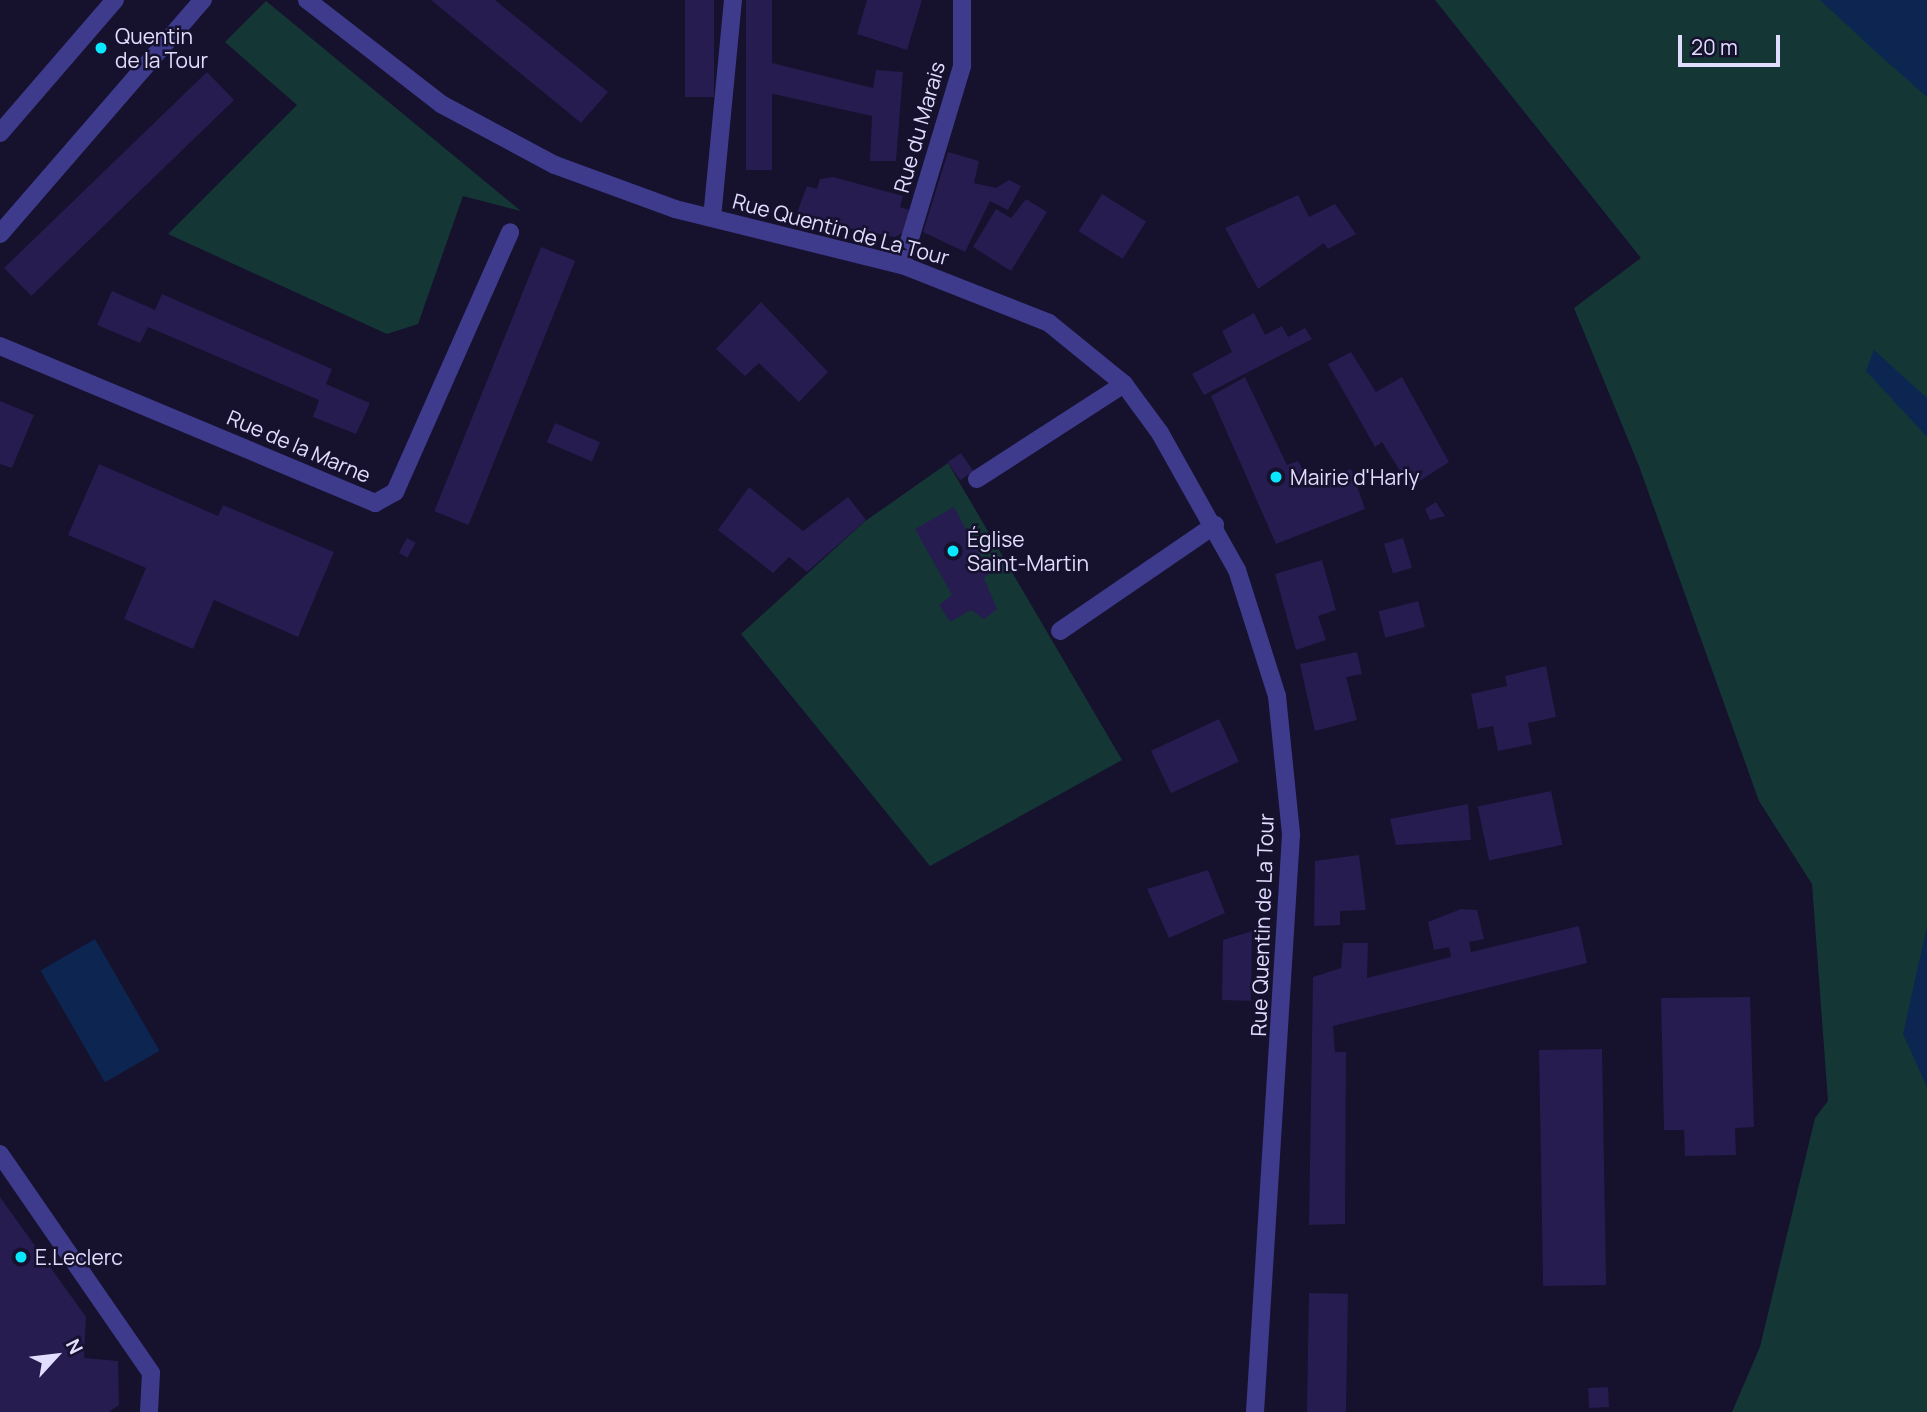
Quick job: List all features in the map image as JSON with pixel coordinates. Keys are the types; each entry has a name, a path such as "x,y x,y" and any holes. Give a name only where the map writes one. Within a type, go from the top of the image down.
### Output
{"street":[{"path":"0,133 116,0"},
{"path":"0,234 203,0"},
{"name":"Rue Quentin de La Tour","path":"307,0 452,110 555,165 712,218 902,265 1049,323 1124,384 1215,525 1237,570 1277,696 1291,835 1255,1412"},
{"path":"712,218 733,0"},
{"name":"Rue du Marais","path":"902,265 962,66 962,0"},
{"name":"Rue de la Marne","path":"0,346 375,503 395,492 510,232"},
{"path":"977,479 1124,384"},
{"path":"1060,631 1215,525"},
{"path":"0,1154 151,1373 149,1412"}],"green space":[{"path":"1435,0 1927,0 1927,1412 1732,1412 1760,1347 1815,1118 1828,1101 1812,884 1759,801 1639,466 1574,308 1641,258"},
{"path":"266,1 521,211 463,196 418,324 387,334 168,234 297,105 225,42"},
{"path":"948,463 1122,760 930,866 741,634 864,522"}],"water":[{"path":"1820,0 1927,0 1927,97 1875,51"},
{"path":"1874,350 1927,398 1927,437 1866,371"},
{"path":"1927,926 1927,1087 1903,1034"},
{"path":"95,939 160,1051 105,1082 40,970"}],"building":[{"path":"431,0 495,0 608,92 581,123"},
{"path":"685,0 714,0 714,97 685,97"},
{"path":"746,0 772,0 772,170 746,170"},
{"path":"867,0 922,0 907,50 857,34"},
{"path":"772,63 873,88 876,70 903,72 896,161 870,161 872,116 769,93"},
{"path":"207,72 234,100 31,296 4,268"},
{"path":"948,152 979,161 974,183 996,188 1009,180 1021,186 1008,210 990,201 965,252 923,232"},
{"path":"833,177 903,196 900,207 909,210 904,232 895,237 795,218 807,186 817,189 820,179"},
{"path":"1102,194 1146,222 1123,259 1079,231"},
{"path":"1298,195 1309,217 1335,204 1356,234 1328,249 1324,243 1258,289 1225,228"},
{"path":"1026,199 1047,212 1011,271 973,247 996,209 1011,218"},
{"path":"541,247 575,261 469,525 434,511"},
{"path":"112,291 155,310 162,294 332,369 326,384 370,403 356,434 313,417 319,400 148,327 140,343 97,325"},
{"path":"761,302 828,372 799,402 759,363 745,376 716,349"},
{"path":"1254,313 1265,335 1282,326 1288,337 1305,328 1312,339 1204,395 1192,374 1232,352 1222,331"},
{"path":"1351,352 1376,392 1402,377 1449,462 1410,487 1382,442 1375,447 1328,364"},
{"name":"Mairie d'Harly","path":"1245,377 1287,465 1298,461 1310,484 1351,469 1365,509 1276,544 1211,396"},
{"path":"0,401 34,415 12,468 0,464"},
{"path":"555,423 600,442 592,461 547,442"},
{"path":"961,453 973,471 960,480 948,462"},
{"path":"99,464 218,516 223,505 334,552 298,637 214,600 193,649 124,619 146,568 68,535"},
{"path":"749,487 803,531 848,497 866,520 807,572 789,557 773,573 718,530"},
{"path":"1436,502 1445,516 1430,520 1425,509"},
{"name":"Église Saint-Martin","path":"954,507 990,573 984,578 997,609 984,619 971,610 950,622 939,605 952,595 915,529"},
{"path":"407,538 416,543 408,558 399,553"},
{"path":"1403,538 1412,568 1393,573 1384,544"},
{"path":"1322,560 1336,610 1318,616 1326,640 1296,650 1275,574"},
{"path":"1418,601 1425,627 1385,638 1378,612"},
{"path":"1357,652 1362,674 1346,677 1357,720 1315,731 1300,664"},
{"path":"1546,666 1556,717 1528,723 1532,744 1498,751 1493,726 1478,729 1471,694 1507,686 1505,676"},
{"path":"1219,719 1239,762 1171,793 1151,751"},
{"path":"1551,791 1562,845 1489,860 1478,807"},
{"path":"1468,804 1471,840 1396,845 1390,819"},
{"path":"1359,855 1366,910 1340,911 1340,925 1314,926 1315,861"},
{"path":"1208,870 1225,913 1169,938 1147,889"},
{"path":"1461,909 1477,910 1484,939 1469,942 1471,952 1579,926 1587,963 1333,1026 1335,1052 1346,1052 1345,1224 1309,1225 1313,977 1341,968 1343,943 1368,943 1367,978 1451,957 1449,947 1434,950 1428,922"},
{"path":"1252,931 1251,1001 1222,1000 1223,940"},
{"path":"1750,997 1754,1127 1735,1128 1736,1155 1685,1156 1684,1130 1664,1130 1661,998"},
{"path":"1602,1049 1606,1285 1543,1286 1539,1050"},
{"name":"E.Leclerc","path":"0,1197 86,1317 84,1358 118,1361 119,1405 109,1412 0,1412"},
{"path":"1309,1293 1348,1294 1346,1412 1307,1412"},
{"path":"1608,1387 1609,1407 1589,1408 1588,1388"}],"place":[{"name":"Quentin de la Tour","path":"101,48"},
{"name":"Mairie d'Harly","path":"1276,477"},
{"name":"Église Saint-Martin","path":"953,551"},
{"name":"E.Leclerc","path":"21,1257"}]}
